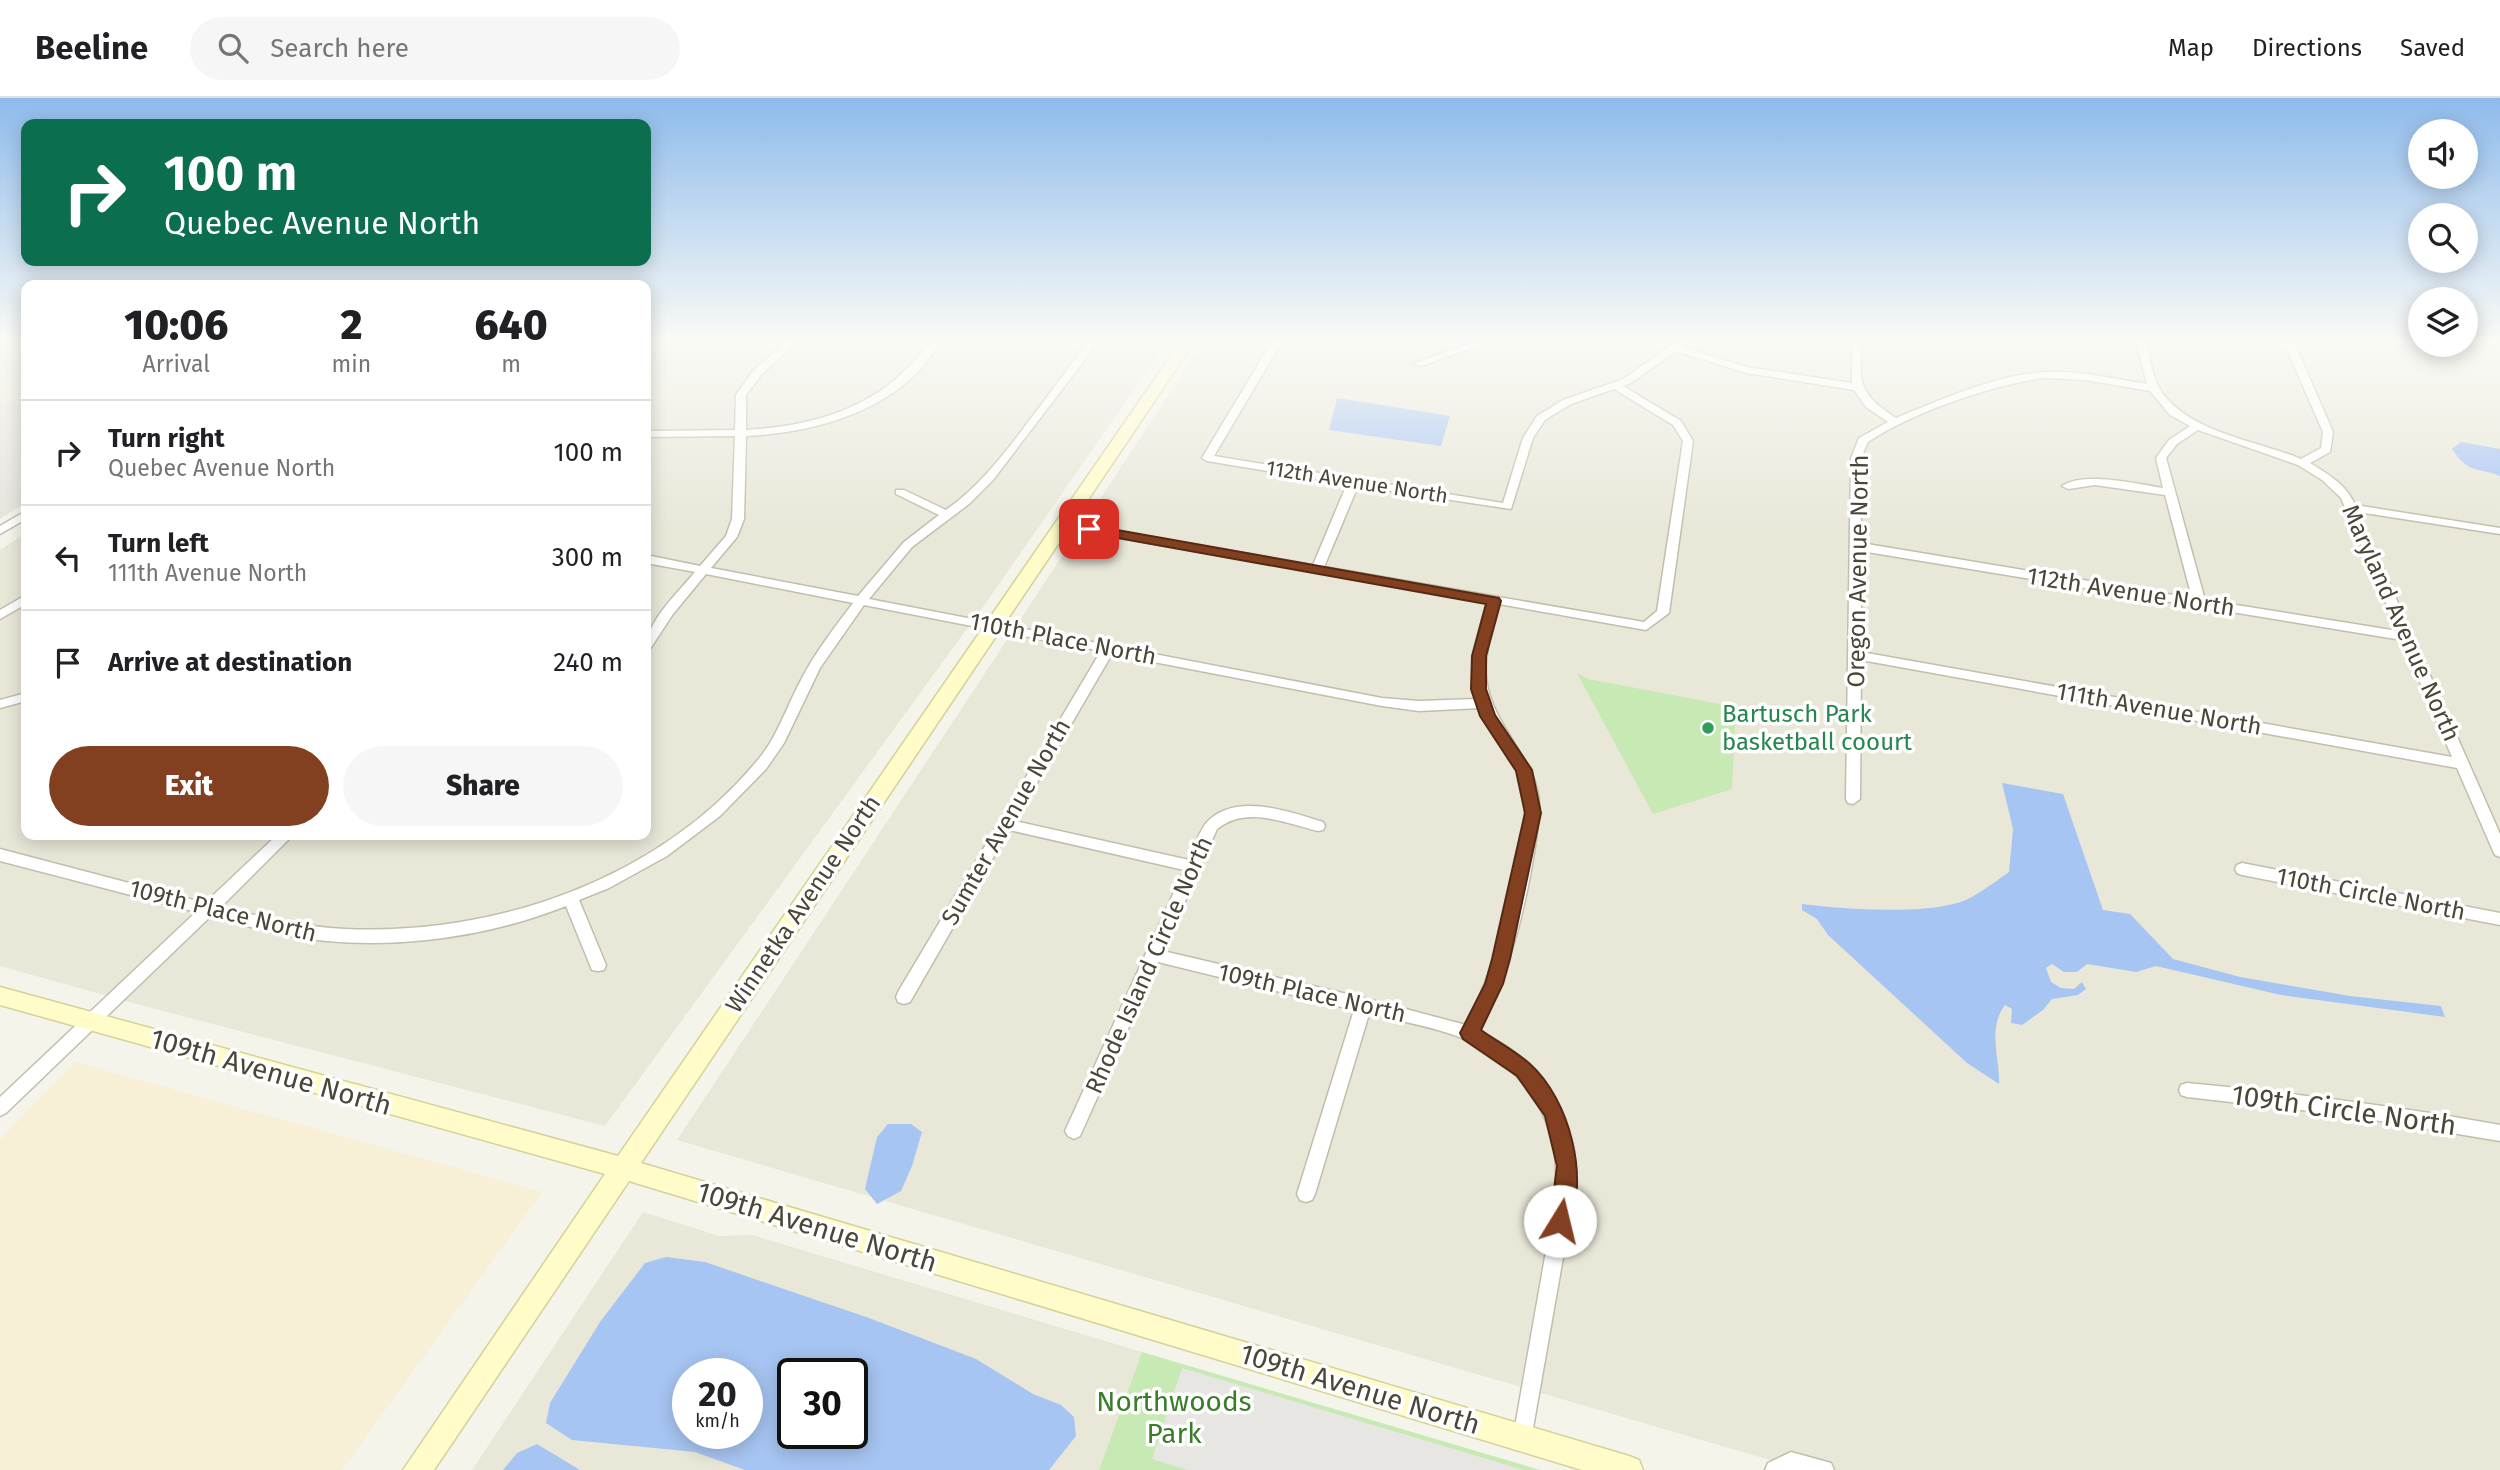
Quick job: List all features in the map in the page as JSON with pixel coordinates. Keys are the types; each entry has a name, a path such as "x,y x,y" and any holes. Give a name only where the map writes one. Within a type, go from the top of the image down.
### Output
{"street":[{"path":"651,638 669,611 730,537 738,519 742,402"},
{"path":"651,434 740,433 813,422 865,402"},
{"name":"109th Place North","path":"0,855 323,936 372,938 474,927 570,897 624,874 666,849 737,793 783,734 813,669 864,600 914,538 948,515 986,479 1047,402"},
{"name":"Winnetka Avenue North","path":"417,1470 1146,402"},
{"name":"112th Avenue North","path":"1241,402 1207,458 1507,507 1528,438 1541,418 1567,402"},
{"path":"1063,524 1629,625 1653,624 1663,612 1688,441 1677,424 1642,402"},
{"path":"1867,402 1895,422 1953,402"},
{"name":"Maryland Avenue North","path":"2166,402 2199,425 2304,462 2337,485 2353,508 2500,850"},
{"path":"2304,462 2326,450 2328,432 2315,402"},
{"name":"Oregon Avenue North","path":"1853,799 1858,448 1871,433 1895,422"},
{"path":"2199,425 2173,442 2161,458 2200,603"},
{"path":"1317,569 1354,482"},
{"path":"2068,486 2095,482 2169,492"},
{"path":"900,492 948,515"},
{"path":"2353,508 2500,531"},
{"path":"0,531 21,517"},
{"name":"112th Avenue North","path":"1855,546 2408,637"},
{"name":"110th Place North","path":"651,560 1382,702 1419,706 1482,703"},
{"path":"1470,1033 1494,984 1533,813 1524,770 1482,703 1477,673 1479,656 1494,601"},
{"path":"0,615 21,602"},
{"name":"Sumter Avenue North","path":"904,997 1109,648"},
{"name":"111th Avenue North","path":"1855,655 2462,764"},
{"path":"0,704 21,699"},
{"name":"Rhode Island Circle North","path":"1074,1131 1211,826 1227,813 1252,812 1318,826"},
{"path":"1005,824 1192,866"},
{"path":"0,1108 281,840"},
{"name":"110th Circle North","path":"2242,869 2500,919"},
{"path":"570,897 598,965"},
{"name":"109th Place North","path":"1153,955 1470,1033 1524,1070 1538,1088 1555,1112 1567,1166 1565,1195 1523,1438"},
{"name":"109th Avenue North","path":"0,996 622,1168 1629,1470"},
{"path":"1306,1195 1364,1005"},
{"name":"109th Circle North","path":"2187,1090 2326,1103 2414,1116 2500,1133"},
{"path":"1775,1470 1791,1462 1824,1470"}],"shaded area":[{"path":"0,402 11,402 21,404 21,505 0,519"},
{"path":"651,402 1126,402 990,597 605,1126 0,966 0,550 21,536 21,840 651,840"},
{"path":"1164,402 2500,402 2500,1470 1804,1470 677,1140"},
{"path":"75,1062 542,1192 342,1470 0,1470 0,1140"},
{"path":"643,1212 719,1236 752,1235 1142,1352 1099,1470 472,1470"},
{"name":"Northwoods Park","path":"1182,1368 1524,1470 1188,1470 1152,1459"}],"green space":[{"path":"1577,673 1588,679 1736,707 1732,789 1653,814"},
{"name":"Northwoods Park","path":"1142,1352 1540,1470 1099,1470"}],"water":[{"path":"1336,402 1362,402 1450,416 1441,446 1329,430"},
{"path":"2461,442 2500,449 2500,476 2464,463 2452,449"},
{"path":"2002,783 2063,794 2103,910 2130,914 2173,959 2240,977 2350,996 2441,1006 2445,1017 2281,995 2156,966 2136,972 2087,964 2077,972 2064,972 2052,964 2046,968 2051,982 2061,988 2074,989 2082,982 2086,989 2078,995 2052,999 2043,1010 2022,1025 2011,1023 2012,1009 2005,1005 1995,1033 1999,1084 1967,1063 1828,935 1817,919 1802,910 1802,904 1862,909 1933,908 1968,899 1978,893 2009,872 2013,829"},
{"path":"888,1124 911,1124 922,1132 901,1191 877,1204 865,1189 877,1137"},
{"path":"666,1257 705,1262 869,1318 976,1359 1033,1394 1061,1405 1074,1417 1076,1436 1049,1470 745,1470 695,1452 572,1440 546,1423 550,1403 600,1322 645,1263"},
{"path":"537,1444 580,1470 503,1470 517,1453"}],"place":[{"name":"Bartusch Park basketball coourt","path":"1708,728"}],"route":[{"path":"1089,529 1494,601 1479,656 1478,689 1488,716 1524,770 1531,791 1533,813 1494,984 1470,1033 1524,1070 1555,1112 1563,1138 1567,1166 1560,1221"}]}
